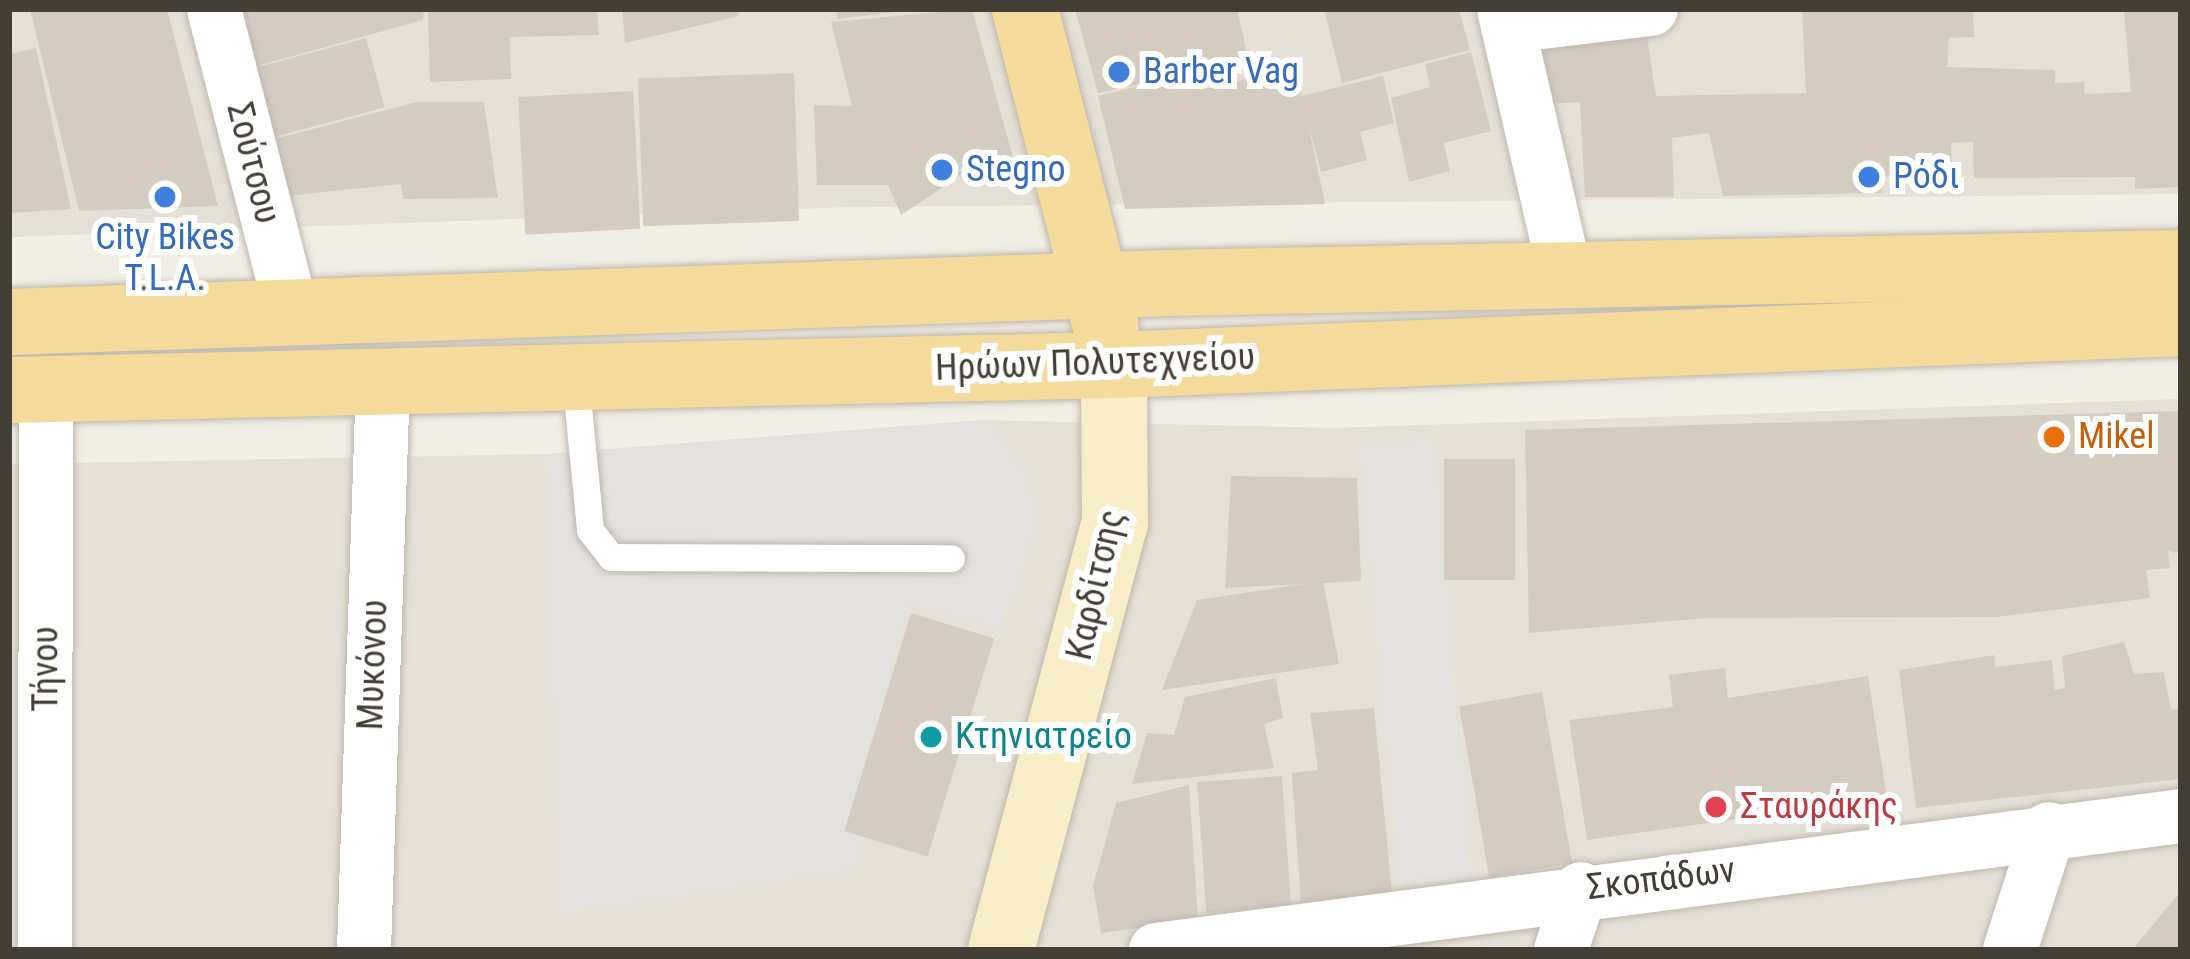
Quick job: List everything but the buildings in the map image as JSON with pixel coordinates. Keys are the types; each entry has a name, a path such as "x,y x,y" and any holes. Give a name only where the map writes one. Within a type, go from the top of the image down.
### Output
{"main road":[{"name":"Καρδίτσης","path":"1001,950 1115,523 1114,364 1098,285 1025,9"},
{"path":"9,322 293,317 1098,285 2181,263"},
{"name":"Ηρώων Πολυτεχνείου","path":"28,389 1114,364 2181,322"}],"street":[{"name":"Σούτσου","path":"214,9 293,317"},
{"path":"1565,274 1506,18 1651,9"},
{"name":"Μυκόνου","path":"364,950 382,381"},
{"name":"Τήνου","path":"28,389 45,950"},
{"name":"Σκοπάδων","path":"1156,950 2049,829 2176,821"},
{"path":"2010,950 2049,829"},
{"path":"1562,950 1581,889"}],"lane":[{"path":"575,376 590,530 610,557 951,558"}],"shaded area":[{"path":"9,9 2181,9 2181,194 852,207 9,237"},
{"path":"2181,399 2181,950 9,950 9,464 547,454 984,420 1333,428"},
{"path":"984,420 1027,481 1033,525 1001,626 905,601 855,866 563,912 547,454"},
{"path":"1432,442 1471,883 1401,889 1362,448"}],"place":[{"name":"Barber Vag","path":"1119,72"},
{"name":"Stegno","path":"942,170"},
{"name":"Ρόδι","path":"1869,177"},
{"name":"City Bikes T.L.A.","path":"165,197"},
{"name":"Mikel","path":"2054,437"},
{"name":"Κτηνιατρείο","path":"931,737"},
{"name":"Σταυράκης","path":"1716,807"}]}
